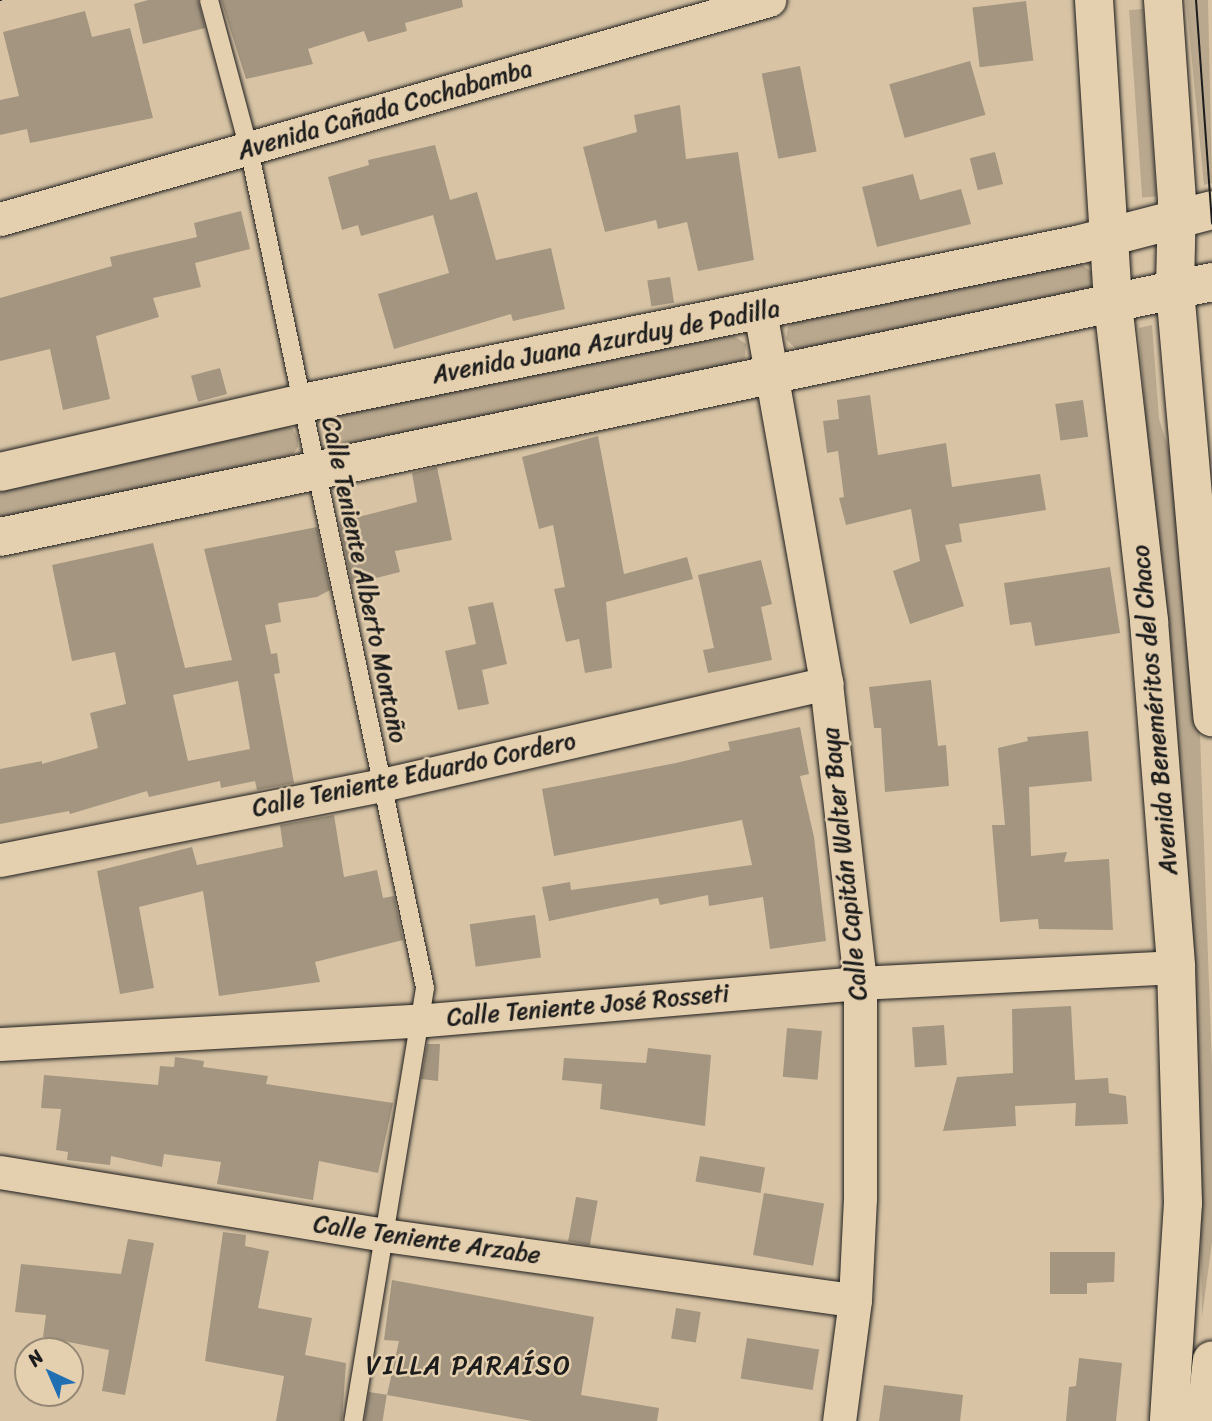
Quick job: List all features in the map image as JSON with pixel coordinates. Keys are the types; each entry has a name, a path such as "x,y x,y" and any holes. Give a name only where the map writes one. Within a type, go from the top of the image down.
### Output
{"main road":[{"name":"Avenida Beneméritos del Chaco","path":"1094,0 1112,236 1114,304 1149,621 1176,967 1183,1203 1169,1421"},
{"path":"1163,0 1194,215 1175,290 1212,717"},
{"name":"Avenida Juana Azurduy de Padilla","path":"0,472 303,403 760,311 1112,236 1194,215"},
{"path":"0,537 317,468 775,376 1212,282"},
{"path":"1205,1421 1212,1360"}],"street":[{"name":"Avenida Cañada Cochabamba","path":"0,219 769,0"},
{"name":"Calle Capitán Walter Baya","path":"760,311 775,376 827,683 860,983 860,1198 855,1300 839,1421"},
{"name":"Calle Teniente Eduardo Cordero","path":"0,859 382,785 827,683"},
{"name":"Calle Teniente José Rosseti","path":"0,1044 416,1021 860,983 1176,967"},
{"name":"Calle Teniente Arzabe","path":"0,1172 384,1235 855,1300"}],"lane":[{"name":"Calle Teniente Alberto Montaño","path":"209,0 249,149 425,988 416,1021 353,1421"}],"shaded area":[{"path":"1186,0 1208,0 1212,183 1204,185"},
{"path":"1143,9 1156,197 1142,198 1129,10"},
{"path":"1079,263 1092,272 1091,289 800,353 786,339 788,327 795,320"},
{"path":"1152,325 1159,419 1181,487 1200,734 1212,1067 1212,1242 1202,1317 1199,1125 1139,328"},
{"path":"731,334 746,344 745,358 738,365 339,450 325,434 332,416"},
{"path":"281,424 292,428 298,438 298,447 292,455 0,519 0,488"}],"building":[{"path":"148,0 198,0 205,28 143,44 134,4"},
{"path":"221,0 462,0 463,7 405,23 407,31 368,42 364,31 308,49 313,64 246,79"},
{"path":"1026,1 1033,61 980,67 972,8"},
{"path":"85,11 92,37 130,28 153,118 30,143 27,129 0,135 0,100 19,96 3,32"},
{"path":"970,61 985,115 905,138 889,84"},
{"path":"800,66 817,151 778,159 762,73"},
{"path":"680,105 686,159 738,152 754,260 698,271 687,222 658,229 656,220 605,232 583,147 637,132 634,115"},
{"path":"435,145 450,200 477,192 496,260 551,248 565,309 513,321 511,314 394,349 378,294 449,273 433,215 361,236 358,225 342,230 328,177 369,165 368,160"},
{"path":"995,152 1003,184 978,190 970,158"},
{"path":"913,174 920,200 961,189 971,224 877,247 862,187"},
{"path":"241,211 250,249 195,263 201,287 153,298 159,317 96,336 110,399 63,410 50,349 0,361 0,298 112,266 110,257 197,237 194,223"},
{"path":"670,277 674,303 651,306 647,281"},
{"path":"220,368 227,394 198,402 191,376"},
{"path":"870,395 878,455 946,443 952,487 1040,474 1046,510 959,524 962,542 945,545 964,606 910,624 893,571 920,561 911,509 846,525 839,498 844,497 838,451 827,453 823,421 839,419 837,400"},
{"path":"1083,400 1088,437 1060,441 1055,404"},
{"path":"598,436 624,574 687,557 693,579 606,602 612,668 585,673 579,639 566,642 554,589 565,587 553,525 539,529 522,457"},
{"path":"437,467 452,540 395,551 400,572 352,584 339,522 417,502 412,473"},
{"path":"317,527 330,590 317,597 278,603 281,622 265,625 271,654 277,653 280,673 274,674 294,783 257,790 255,781 221,788 220,781 149,797 147,791 70,814 69,811 0,824 0,769 42,761 42,764 98,748 90,713 126,704 115,652 72,661 52,565 153,543 185,668 232,660 204,549","holes":["238,681 250,749 188,761 173,695"]},
{"path":"761,560 772,604 761,607 772,660 708,673 703,650 714,648 698,575"},
{"path":"1110,567 1120,633 1035,646 1031,622 1010,625 1004,583"},
{"path":"493,602 507,664 482,670 489,704 458,710 445,651 476,644 468,607"},
{"path":"931,680 938,746 946,745 949,786 885,792 881,728 874,728 869,687"},
{"path":"800,727 809,774 800,776 814,837 826,941 770,949 763,897 709,906 708,895 660,905 658,898 549,921 542,887 570,882 571,890 752,865 742,820 554,856 542,789 676,763 730,750 728,742"},
{"path":"1088,731 1092,781 1029,787 1031,856 1067,852 1064,862 1109,859 1113,930 1039,929 1038,919 1000,922 992,825 1005,825 998,748 1028,741 1027,737"},
{"path":"334,815 344,877 377,870 383,898 394,896 403,940 315,962 320,982 219,996 203,891 139,907 154,988 120,994 97,871 192,847 197,865 283,847 280,825"},
{"path":"535,915 541,958 476,967 470,924"},
{"path":"1071,1006 1075,1080 1108,1078 1109,1093 1126,1096 1128,1124 1075,1126 1076,1103 1015,1106 1016,1126 943,1131 957,1077 1013,1073 1012,1009"},
{"path":"944,1025 947,1065 915,1067 912,1027"},
{"path":"787,1028 822,1031 818,1080 783,1077"},
{"path":"427,1044 440,1044 438,1081 421,1079"},
{"path":"648,1048 711,1055 705,1126 600,1109 602,1084 562,1080 564,1058 646,1063"},
{"path":"175,1057 204,1061 203,1067 268,1076 266,1084 393,1103 378,1173 319,1161 313,1200 217,1184 221,1162 164,1154 162,1167 111,1156 110,1165 67,1160 68,1152 56,1150 61,1109 41,1108 44,1075 158,1085 160,1066 174,1067"},
{"path":"700,1156 765,1167 760,1193 695,1182"},
{"path":"764,1193 824,1204 813,1266 753,1255"},
{"path":"576,1197 598,1201 590,1245 568,1241"},
{"path":"223,1232 246,1235 245,1246 269,1251 258,1308 312,1318 305,1355 346,1363 342,1421 276,1421 284,1376 205,1361"},
{"path":"128,1239 154,1243 125,1395 102,1391 109,1350 84,1345 84,1337 43,1337 46,1315 15,1312 21,1264 121,1274"},
{"path":"1050,1252 1115,1252 1114,1282 1087,1283 1087,1294 1050,1294"},
{"path":"392,1280 594,1317 581,1395 659,1408 657,1421 532,1421 387,1395 399,1341 384,1340"},
{"path":"676,1308 701,1312 696,1343 671,1339"},
{"path":"747,1338 819,1349 813,1390 741,1378"},
{"path":"1079,1358 1122,1363 1116,1421 1066,1421 1069,1387 1076,1386"},
{"path":"884,1385 963,1395 960,1421 879,1421"},
{"path":"369,1392 387,1395 383,1421 364,1421"}],"tram line":[{"path":"1196,0 1212,223"}],"district":[{"name":"VILLA PARAÍSO","path":"469,1366"}]}
